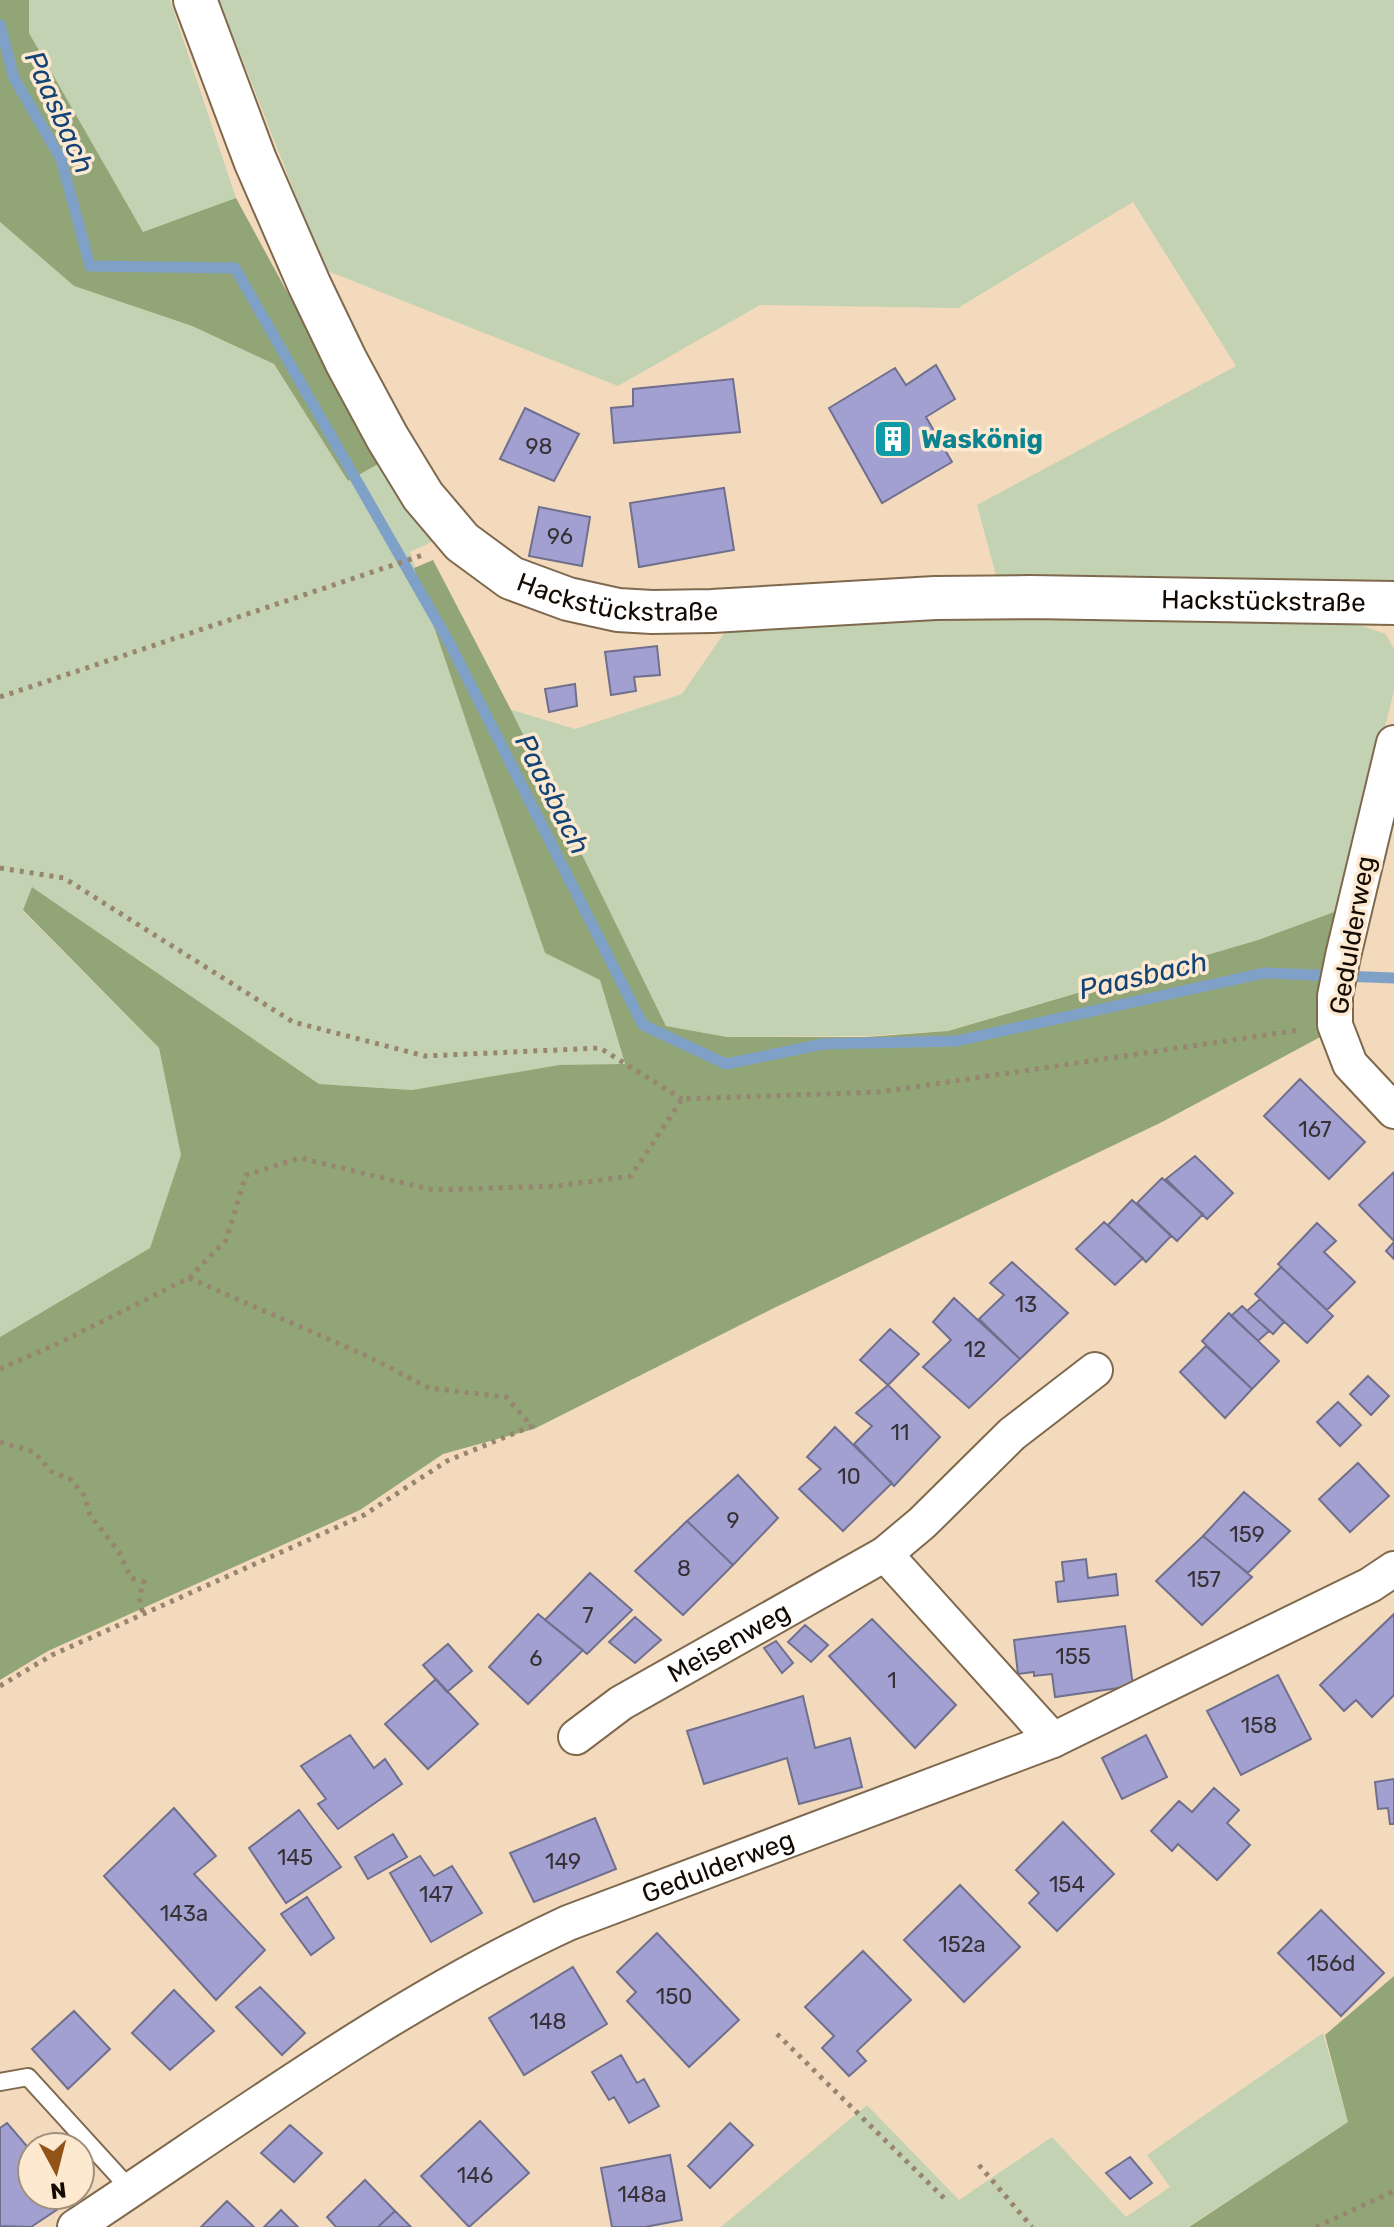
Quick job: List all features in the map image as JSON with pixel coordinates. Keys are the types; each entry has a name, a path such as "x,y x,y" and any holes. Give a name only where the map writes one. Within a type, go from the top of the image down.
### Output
{"street":[{"name":"Hackstückstraße","path":"195,0 255,160 309,284 380,424 423,496 462,542 511,578 568,599 618,610 652,612 1030,597 1394,603"},
{"name":"Gedulderweg","path":"1394,743 1343,956 1335,1011 1350,1064 1394,1111"},
{"name":"Meisenweg","path":"576,1737 621,1703 885,1554 922,1523 1012,1434 1095,1370"},
{"path":"885,1554 1053,1740"},
{"name":"Gedulderweg","path":"75,2227 362,2038 520,1946 568,1923 1053,1740 1370,1585 1394,1569"}],"lane":[{"path":"0,2082 28,2077 131,2190"}],"path":[{"path":"0,697 433,551"},
{"path":"0,868 64,878 293,1022 425,1056 600,1048 682,1099 880,1092 1335,1011"},
{"path":"0,1369 189,1278 226,1240 246,1175 300,1158 433,1190 556,1186 631,1176 682,1099"},
{"path":"0,1686 52,1655 364,1515 447,1461 532,1426 506,1397 429,1388 367,1356 189,1278"},
{"path":"0,1442 34,1452 51,1471 71,1480 84,1495 90,1515 119,1552 131,1578 144,1582 139,1597 143,1614"},
{"path":"777,2034 946,2200"},
{"path":"979,2165 1032,2227"},
{"path":"1316,2227 1394,2191"}],"green space":[{"path":"0,0 29,0 29,33 143,232 236,198 380,463 348,481 274,364 192,326 74,286 0,222"},
{"path":"29,0 170,0 236,198 143,233 29,33"},
{"path":"219,0 1394,0 1394,589 997,579 977,505 1236,366 1133,202 958,308 760,305 618,386 325,270"},
{"path":"0,222 74,286 192,326 274,364 348,481 380,463 434,541 410,552 545,953 600,980 625,1065 559,1065 412,1090 319,1084 32,887 23,911 159,1048 181,1155 150,1248 0,1337"},
{"path":"433,560 511,710 666,1026 727,1037 866,1037 948,1031 1258,940 1340,910 1324,1035 1162,1122 774,1308 534,1429 443,1454 360,1510 48,1651 0,1680 0,1337 150,1248 181,1155 159,1048 23,910 32,887 319,1084 412,1090 559,1065 625,1064 600,980 545,953 414,568"},
{"path":"1030,611 1344,620 1386,634 1394,649 1394,691 1339,911 1258,940 947,1031 867,1036 727,1037 666,1026 509,709 575,729 682,694 731,623"},
{"path":"1394,1976 1394,2227 1189,2227 1348,2122 1325,2035"},
{"path":"1323,2033 1348,2122 1188,2227 721,2227 867,2105 959,2200 1052,2137 1126,2217 1170,2187 1147,2155"}],"building":[{"name":"Waskönig","path":"936,365 955,399 926,417 952,462 882,503 829,408 895,368 906,385"},
{"path":"733,379 740,432 614,443 611,408 633,406 633,389"},
{"path":"525,408 579,434 554,481 500,459"},
{"path":"724,488 734,550 639,567 630,503"},
{"path":"539,507 590,517 582,566 529,556"},
{"path":"657,646 660,675 634,677 636,691 611,695 605,652"},
{"path":"575,684 577,706 549,712 545,689"},
{"path":"1300,1079 1365,1142 1329,1179 1264,1116"},
{"path":"1195,1156 1233,1193 1207,1219 1166,1179"},
{"path":"1394,1172 1394,1241 1359,1205"},
{"path":"1162,1178 1203,1214 1177,1241 1137,1203"},
{"path":"1132,1200 1171,1236 1146,1262 1108,1225"},
{"path":"1104,1222 1143,1258 1115,1285 1076,1249"},
{"path":"1317,1223 1336,1241 1324,1252 1355,1282 1327,1310 1278,1264"},
{"path":"1394,1242 1394,1259 1386,1251"},
{"path":"1012,1262 1068,1313 1020,1359 979,1319 1004,1295 990,1283"},
{"path":"1281,1267 1333,1316 1307,1343 1255,1294"},
{"path":"954,1298 1020,1359 969,1408 923,1367 951,1340 933,1322"},
{"path":"1260,1299 1284,1322 1273,1334 1247,1311"},
{"path":"1242,1306 1269,1331 1258,1341 1231,1316"},
{"path":"1229,1313 1279,1361 1252,1389 1202,1341"},
{"path":"890,1329 919,1354 888,1385 860,1360"},
{"path":"1206,1346 1252,1389 1225,1418 1180,1372"},
{"path":"1368,1376 1389,1396 1371,1415 1350,1394"},
{"path":"888,1385 940,1437 894,1486 854,1444 872,1426 856,1413"},
{"path":"1338,1402 1361,1425 1340,1446 1317,1422"},
{"path":"835,1427 892,1483 843,1531 799,1489 821,1469 807,1457"},
{"path":"1358,1463 1389,1496 1350,1532 1319,1499"},
{"path":"738,1475 778,1518 733,1565 687,1521"},
{"path":"1244,1492 1290,1531 1248,1573 1203,1536"},
{"path":"687,1521 733,1565 683,1615 635,1571"},
{"path":"1203,1536 1252,1577 1202,1625 1156,1581"},
{"path":"1086,1559 1088,1578 1116,1574 1118,1595 1058,1602 1056,1582 1064,1581 1062,1562"},
{"path":"590,1573 632,1610 587,1654 545,1620"},
{"path":"538,1614 583,1650 528,1704 489,1667"},
{"path":"1394,1614 1394,1695 1372,1717 1356,1700 1344,1711 1320,1685"},
{"path":"635,1617 661,1640 635,1663 609,1642"},
{"path":"872,1619 956,1705 915,1748 829,1656"},
{"path":"805,1625 828,1645 811,1662 788,1642"},
{"path":"1125,1626 1133,1686 1055,1697 1052,1674 1018,1674 1014,1640"},
{"path":"776,1641 793,1663 782,1673 764,1648"},
{"path":"448,1644 472,1671 447,1692 423,1665"},
{"path":"1278,1675 1311,1739 1241,1775 1207,1711"},
{"path":"436,1679 478,1724 428,1769 385,1724"},
{"path":"803,1696 815,1748 850,1738 862,1787 799,1804 787,1758 704,1784 687,1731"},
{"path":"350,1735 374,1768 385,1759 402,1784 338,1829 318,1804 326,1799 301,1766"},
{"path":"1146,1735 1167,1777 1122,1799 1102,1758"},
{"path":"1394,1779 1394,1824 1390,1824 1388,1808 1378,1809 1375,1782"},
{"path":"1214,1788 1239,1810 1227,1823 1250,1845 1217,1880 1178,1844 1172,1851 1151,1831 1179,1801 1192,1812"},
{"path":"174,1808 216,1856 194,1874 265,1950 216,2000 104,1876"},
{"path":"299,1810 341,1867 286,1903 249,1848"},
{"path":"595,1818 616,1869 534,1902 510,1853"},
{"path":"1063,1822 1114,1874 1057,1931 1029,1903 1039,1893 1016,1870"},
{"path":"393,1834 407,1857 368,1879 355,1857"},
{"path":"420,1856 434,1876 452,1866 482,1913 431,1942 390,1873"},
{"path":"960,1885 1020,1947 964,2002 904,1940"},
{"path":"307,1897 334,1938 311,1955 281,1914"},
{"path":"1321,1910 1384,1973 1341,2016 1278,1953"},
{"path":"657,1933 739,2020 689,2067 627,2001 636,1992 617,1972"},
{"path":"863,1951 911,2000 857,2051 866,2061 849,2076 822,2048 834,2036 805,2007"},
{"path":"573,1967 607,2024 524,2075 489,2018"},
{"path":"260,1987 305,2033 282,2055 236,2007"},
{"path":"174,1990 214,2031 170,2070 132,2033"},
{"path":"74,2011 110,2049 68,2089 32,2049"},
{"path":"621,2055 637,2083 644,2079 659,2106 629,2123 614,2097 609,2100 592,2072"},
{"path":"480,2121 529,2173 469,2227 421,2176"},
{"path":"7,2123 16,2133 16,2211 55,2211 31,2227 0,2226 0,2128"},
{"path":"730,2123 753,2145 710,2188 688,2166"},
{"path":"290,2125 322,2153 294,2182 261,2153"},
{"path":"670,2155 682,2220 645,2227 612,2227 601,2168"},
{"path":"1130,2157 1152,2183 1130,2199 1106,2173"},
{"path":"365,2180 395,2211 378,2227 336,2227 327,2217"},
{"path":"227,2201 254,2227 201,2227"},
{"path":"281,2210 298,2227 264,2227"},
{"path":"395,2211 411,2227 378,2227"}],"waterway":[{"name":"Paasbach","path":"0,25 14,78 61,159 90,266 235,268 449,642 643,1025 726,1064 823,1044 957,1041 1264,973 1394,978"}],"place":[{"name":"Waskönig","path":"893,439"}]}
